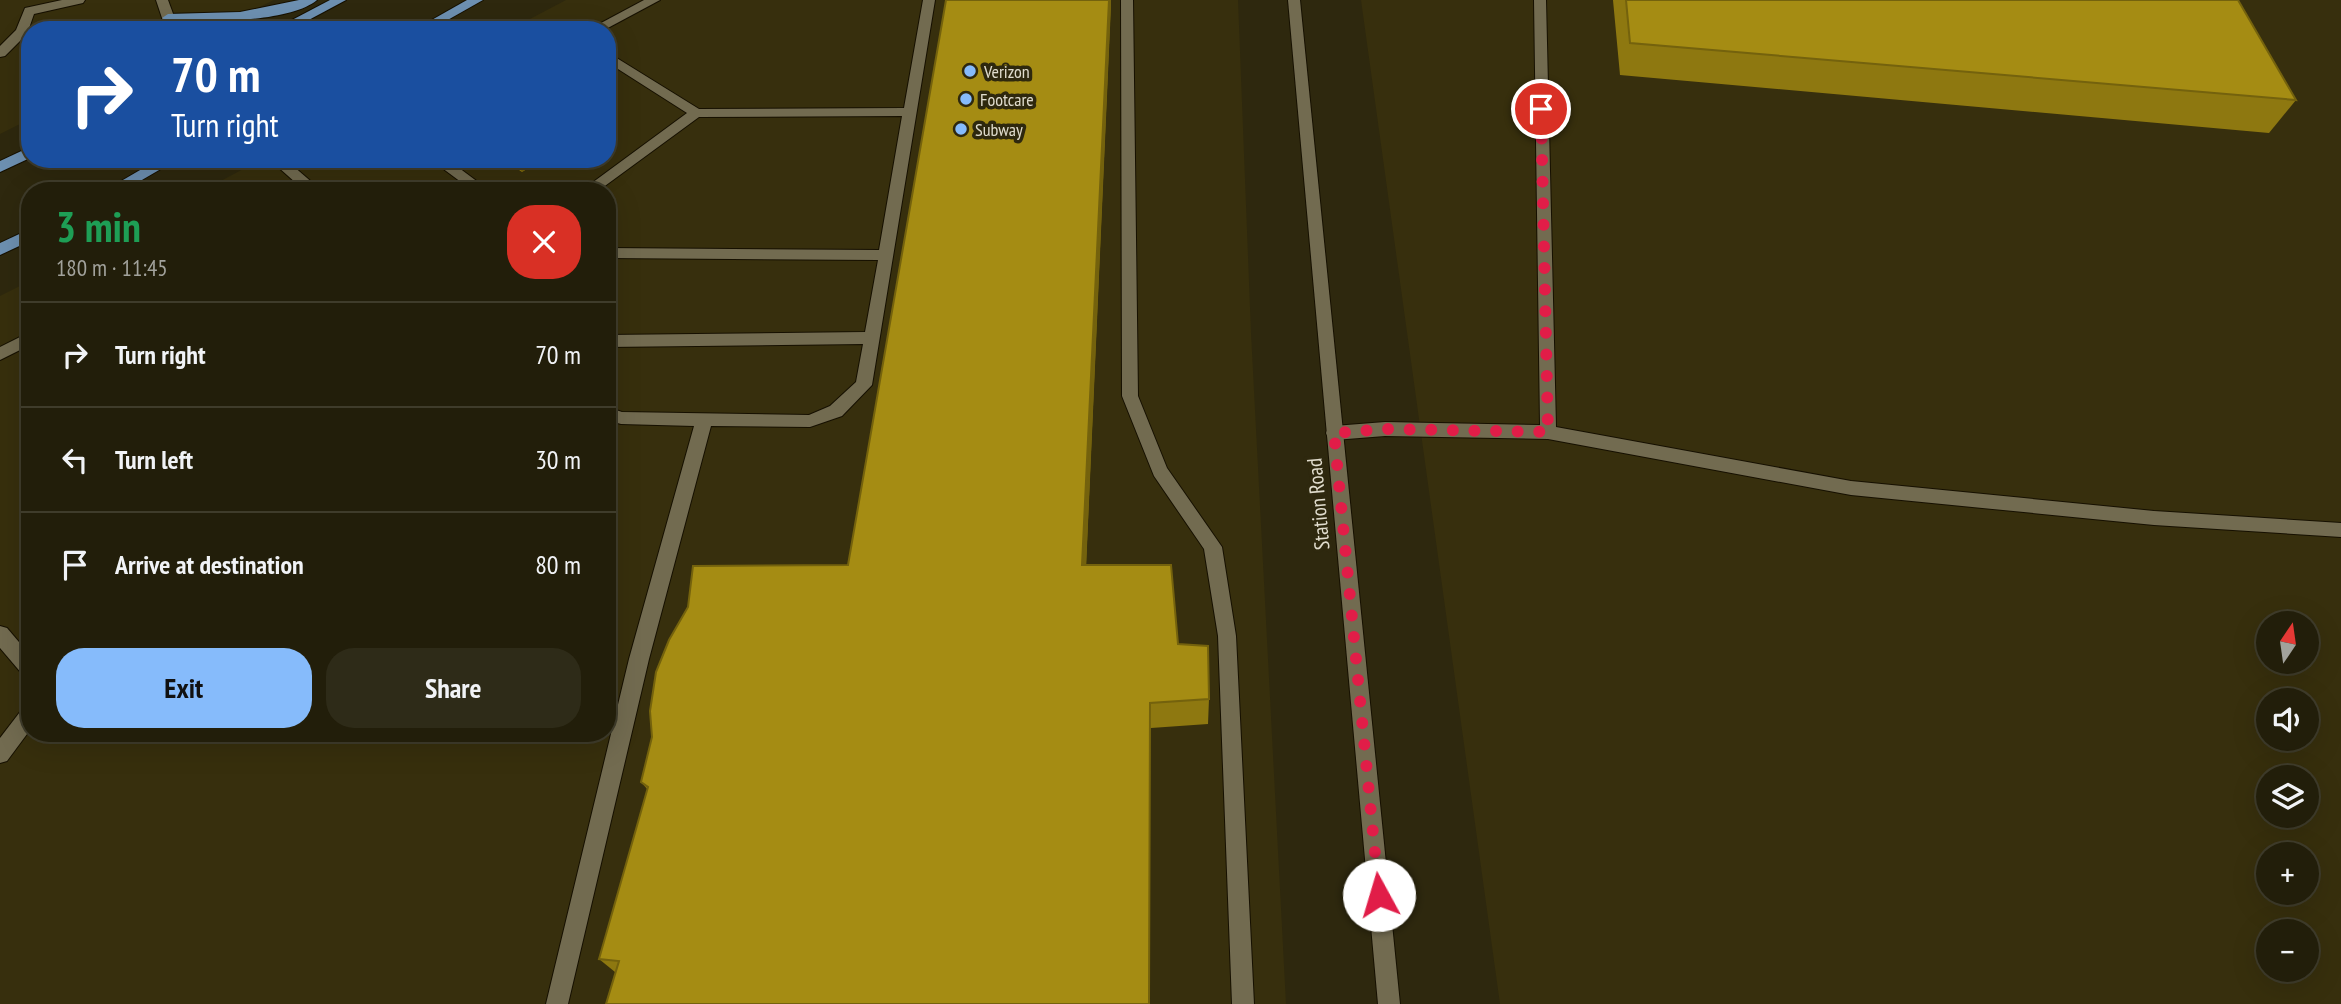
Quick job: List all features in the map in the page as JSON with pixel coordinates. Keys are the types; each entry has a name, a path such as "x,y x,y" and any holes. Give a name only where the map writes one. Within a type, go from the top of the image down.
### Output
{"main road":[{"path":"25,5 79,0"},
{"path":"162,0 170,21"},
{"path":"205,21 272,13 311,0"},
{"path":"297,21 340,0"},
{"path":"437,21 477,0"},
{"path":"612,21 654,0"},
{"path":"616,416 810,421 836,411 864,385 929,0"},
{"path":"1127,0 1130,396 1160,471 1213,547 1227,636 1243,1004"},
{"name":"Station Road","path":"1294,0 1389,1004"},
{"path":"1540,0 1548,432"},
{"path":"0,53 21,32"},
{"path":"616,62 695,113 910,112"},
{"path":"600,182 695,113"},
{"path":"0,167 21,156"},
{"path":"128,182 154,168"},
{"path":"287,168 304,182"},
{"path":"450,168 470,182"},
{"path":"0,250 21,239"},
{"path":"616,253 886,255"},
{"path":"616,341 872,338"},
{"path":"0,354 21,343"},
{"path":"557,1004 639,659 704,420"},
{"path":"1334,433 1385,429 1548,432 1851,488 2154,518 2341,530"},
{"path":"0,634 21,658"},
{"path":"0,754 21,726"}],"shaded area":[{"path":"0,0 274,0 231,21 21,21 21,124 0,134"},
{"path":"566,0 1238,0 1251,333 1286,1004 0,1004 0,296 21,286 21,742 616,742 616,182 219,182 245,168 616,168 616,21 526,21"},
{"path":"1361,0 2341,0 2341,1004 1500,1004"}],"building":[{"path":"946,0 1109,0 1082,565 1171,565 1178,644 1208,646 1209,699 1150,703 1149,1004 606,1004 619,961 599,959 648,787 641,782 652,737 650,711 656,672 669,640 688,607 693,566 848,565"},
{"path":"1626,0 2238,0 2296,100 1630,43"}],"place":[{"name":"Verizon","path":"970,71"},
{"name":"Footcare","path":"966,99"},
{"name":"Subway","path":"961,129"}],"route":[{"path":"1379,895 1334,433 1385,429 1548,432 1541,109"}]}
